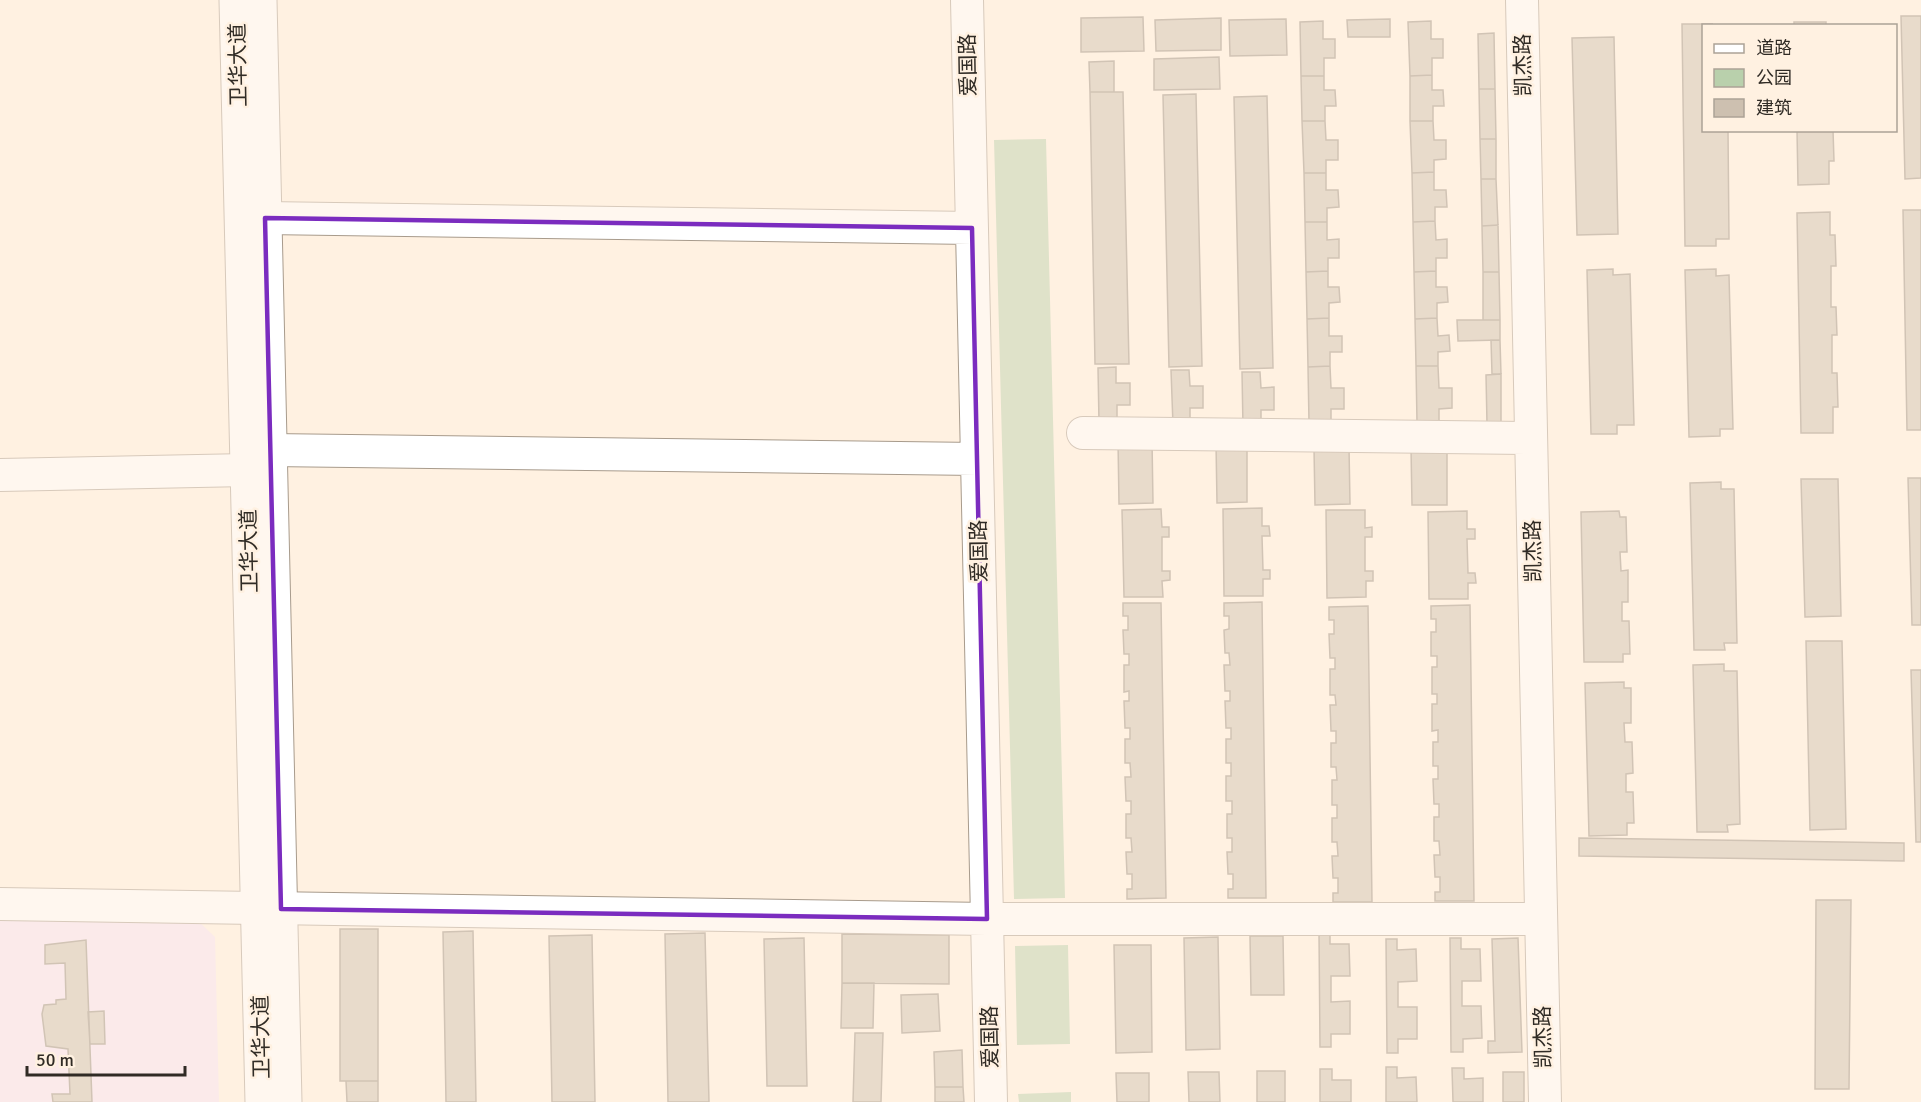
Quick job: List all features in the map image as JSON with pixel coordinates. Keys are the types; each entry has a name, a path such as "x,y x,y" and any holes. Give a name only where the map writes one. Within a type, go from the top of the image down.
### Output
{"main road":[{"name":"卫华大道","path":"236,0 259,460 269,908 262,1102"},
{"name":"卫华大道","path":"259,460 265,218 260,0"},
{"name":"卫华大道","path":"269,908 285,1102"}],"street":[{"name":"爱国路","path":"967,0 992,1102"},
{"name":"凯杰路","path":"1521,0 1545,1102"},
{"path":"265,218 972,228"},
{"path":"1083,433 1531,438"},
{"path":"0,474 259,460 977,459"},
{"path":"0,904 987,919 1541,919"}],"highlighted area":[{"path":"265,218 972,228 987,919 281,909"}],"shaded area":[{"path":"0,919 197,920 215,937 219,1102 0,1102"}],"green space":[{"path":"1046,139 1065,898 1014,899 994,140"},
{"path":"1068,945 1070,1044 1017,1045 1015,946"},
{"path":"1071,1092 1071,1102 1019,1102 1018,1094"}],"building":[{"path":"1901,16 1921,16 1921,178 1905,179"},
{"path":"1143,17 1144,51 1081,52 1081,18"},
{"path":"1221,18 1221,50 1156,51 1155,20"},
{"path":"1286,19 1287,55 1230,56 1229,20"},
{"path":"1390,19 1390,37 1348,37 1347,20"},
{"path":"1323,21 1323,39 1335,39 1335,58 1324,58 1324,76 1301,76 1300,22"},
{"path":"1431,21 1431,39 1443,39 1443,58 1432,58 1432,75 1410,76 1408,22"},
{"path":"1794,22 1826,22 1826,24 1794,24"},
{"path":"1682,24 1702,24 1702,132 1728,132 1729,239 1716,239 1716,246 1685,246"},
{"path":"1494,33 1495,89 1479,89 1478,34"},
{"path":"1614,37 1618,234 1577,235 1572,38"},
{"path":"1219,57 1220,89 1154,90 1154,59"},
{"path":"1114,61 1114,92 1090,92 1089,62"},
{"path":"1432,75 1432,90 1443,90 1444,106 1433,106 1433,121 1410,121 1410,76"},
{"path":"1301,76 1324,76 1324,90 1335,90 1336,106 1325,106 1325,121 1302,121"},
{"path":"1479,89 1495,89 1496,139 1480,139"},
{"path":"1090,92 1123,92 1129,364 1095,364"},
{"path":"1196,94 1202,366 1169,367 1163,95"},
{"path":"1267,96 1273,368 1240,369 1234,97"},
{"path":"1302,121 1325,121 1326,140 1338,140 1338,160 1326,160 1326,173 1304,173"},
{"path":"1410,121 1433,121 1434,140 1446,140 1446,159 1434,160 1434,172 1412,173"},
{"path":"1797,132 1833,132 1834,161 1829,161 1829,184 1798,185"},
{"path":"1480,139 1496,139 1496,179 1481,179"},
{"path":"1434,172 1434,190 1446,190 1447,207 1435,207 1435,221 1413,222 1412,173"},
{"path":"1304,173 1326,173 1326,190 1338,190 1339,207 1327,208 1327,222 1305,222"},
{"path":"1481,179 1496,179 1498,225 1482,226"},
{"path":"1903,210 1921,210 1921,430 1907,430"},
{"path":"1830,212 1830,235 1835,235 1836,266 1831,266 1831,307 1836,307 1837,335 1832,335 1832,373 1837,373 1838,407 1833,407 1833,433 1801,433 1797,213"},
{"path":"1435,221 1436,240 1447,239 1447,258 1436,258 1436,271 1414,272 1413,222"},
{"path":"1305,222 1327,222 1327,240 1339,239 1339,258 1328,258 1328,271 1306,272"},
{"path":"1498,225 1499,272 1483,272 1482,226"},
{"path":"1613,269 1613,275 1630,274 1634,425 1617,425 1617,434 1591,434 1587,270"},
{"path":"1716,269 1716,276 1729,275 1733,429 1720,429 1720,436 1689,437 1685,270"},
{"path":"1328,271 1328,287 1339,287 1340,302 1329,303 1329,318 1307,319 1306,272"},
{"path":"1436,271 1436,287 1447,287 1448,302 1437,303 1437,318 1415,319 1414,272"},
{"path":"1483,272 1499,272 1500,320 1483,320"},
{"path":"1329,318 1329,336 1342,336 1342,352 1330,352 1330,366 1308,367 1307,319"},
{"path":"1437,318 1438,336 1449,335 1450,351 1438,352 1438,366 1416,366 1415,319"},
{"path":"1457,320 1500,320 1500,340 1458,341"},
{"path":"1491,340 1500,340 1501,374 1492,374"},
{"path":"1330,366 1331,388 1344,388 1344,409 1331,409 1331,422 1309,422 1308,367"},
{"path":"1416,366 1438,366 1439,388 1452,388 1452,408 1439,409 1439,422 1417,422"},
{"path":"1116,367 1116,383 1130,383 1130,405 1117,405 1117,422 1099,422 1098,368"},
{"path":"1171,370 1189,370 1190,386 1203,386 1203,408 1190,408 1190,425 1173,425"},
{"path":"1242,372 1260,372 1261,388 1274,387 1274,410 1261,410 1261,426 1243,427"},
{"path":"1501,374 1501,424 1487,424 1486,375"},
{"path":"1118,440 1152,440 1153,503 1119,504"},
{"path":"1216,443 1247,443 1247,502 1217,503"},
{"path":"1349,447 1350,504 1315,505 1314,448"},
{"path":"1447,447 1447,505 1412,505 1411,448"},
{"path":"1908,478 1921,478 1921,625 1912,625"},
{"path":"1801,479 1838,479 1841,616 1805,617"},
{"path":"1721,482 1721,489 1734,489 1737,643 1724,643 1725,650 1694,650 1690,483"},
{"path":"1262,508 1262,526 1269,526 1270,536 1262,536 1263,570 1270,570 1270,579 1263,579 1263,596 1224,596 1223,509"},
{"path":"1161,509 1162,527 1169,527 1169,537 1162,537 1162,571 1170,571 1170,580 1162,581 1163,597 1124,597 1122,510"},
{"path":"1326,510 1365,510 1365,528 1372,527 1372,537 1365,537 1365,571 1373,571 1373,581 1366,581 1366,597 1327,598"},
{"path":"1467,511 1467,529 1475,529 1475,539 1467,539 1468,573 1475,573 1476,583 1468,583 1468,599 1429,599 1428,512"},
{"path":"1619,511 1620,517 1626,517 1627,552 1620,552 1621,571 1628,570 1628,602 1622,602 1622,621 1629,621 1630,654 1623,654 1623,662 1584,662 1581,512"},
{"path":"1262,602 1266,898 1228,898 1228,889 1233,889 1233,874 1228,874 1227,852 1232,852 1232,838 1227,838 1227,814 1232,814 1232,801 1226,801 1226,776 1231,776 1231,763 1226,763 1226,739 1231,739 1231,728 1226,728 1225,701 1230,701 1230,691 1225,691 1224,665 1230,665 1229,653 1225,653 1224,630 1229,629 1229,616 1224,616 1224,603"},
{"path":"1123,603 1161,603 1166,898 1127,899 1127,889 1132,889 1132,874 1127,874 1126,852 1132,852 1131,838 1126,838 1126,814 1131,814 1131,801 1126,801 1125,777 1131,777 1130,763 1125,763 1125,739 1130,739 1130,728 1125,728 1124,701 1129,701 1129,691 1124,692 1124,665 1129,665 1129,654 1124,654 1123,630 1128,630 1128,616 1123,616"},
{"path":"1470,605 1474,901 1435,901 1435,892 1440,892 1440,877 1435,877 1434,855 1440,855 1439,841 1434,841 1434,817 1439,817 1439,804 1434,804 1433,779 1438,779 1438,766 1433,766 1433,742 1438,742 1438,730 1432,731 1432,704 1437,704 1437,694 1432,694 1432,667 1437,667 1437,656 1431,656 1431,632 1436,632 1436,619 1431,619 1431,606"},
{"path":"1368,606 1372,902 1333,902 1333,893 1338,893 1338,878 1333,878 1332,856 1338,856 1337,842 1332,842 1332,818 1337,818 1337,805 1332,805 1332,780 1337,780 1336,767 1331,767 1331,743 1336,743 1336,731 1331,731 1330,705 1336,705 1335,695 1330,695 1330,669 1335,669 1335,658 1330,658 1329,634 1334,634 1334,620 1329,620 1329,607"},
{"path":"1806,641 1842,641 1846,829 1810,830"},
{"path":"1724,664 1724,671 1737,671 1740,824 1727,825 1728,832 1697,832 1693,665"},
{"path":"1911,670 1921,670 1921,842 1916,842"},
{"path":"1624,682 1624,688 1631,688 1631,723 1624,723 1625,742 1632,742 1633,773 1626,774 1626,792 1633,792 1634,823 1627,823 1627,835 1589,836 1585,683"},
{"path":"1579,838 1904,843 1904,861 1579,856"},
{"path":"1816,900 1851,900 1849,1089 1815,1089"},
{"path":"340,929 378,929 378,1081 340,1081"},
{"path":"473,931 476,1102 446,1102 443,932"},
{"path":"705,933 709,1102 668,1102 665,934"},
{"path":"1319,933 1330,933 1330,944 1349,944 1350,976 1331,976 1331,1002 1350,1001 1350,1034 1331,1034 1331,1047 1320,1047"},
{"path":"842,934 949,935 949,984 842,983"},
{"path":"592,935 595,1102 552,1102 549,936"},
{"path":"1250,936 1283,936 1284,995 1251,995"},
{"path":"1218,937 1220,1049 1186,1050 1184,938"},
{"path":"804,938 807,1086 767,1086 764,939"},
{"path":"1450,938 1461,938 1461,949 1480,949 1481,981 1462,981 1462,1006 1481,1006 1482,1038 1463,1039 1463,1052 1451,1052"},
{"path":"1518,938 1522,1052 1488,1053 1488,1041 1495,1041 1492,939"},
{"path":"1386,939 1397,939 1397,950 1416,949 1417,981 1398,982 1398,1007 1417,1007 1417,1039 1398,1039 1398,1053 1387,1053"},
{"path":"86,940 92,1102 53,1102 52,1094 70,1094 68,1049 46,1046 42,1014 44,1005 56,1004 56,1000 66,999 65,963 45,964 45,945"},
{"path":"1114,945 1151,945 1152,1052 1116,1053"},
{"path":"842,983 874,983 873,1028 841,1028"},
{"path":"938,994 940,1031 902,1033 901,995"},
{"path":"104,1011 105,1044 90,1044 88,1012"},
{"path":"855,1033 883,1033 881,1102 853,1102"},
{"path":"962,1050 963,1087 935,1087 934,1052"},
{"path":"1386,1067 1397,1067 1397,1078 1416,1077 1417,1102 1386,1102"},
{"path":"1452,1068 1464,1068 1464,1079 1483,1078 1483,1102 1453,1102"},
{"path":"1320,1069 1332,1069 1332,1080 1351,1080 1351,1102 1320,1102"},
{"path":"1257,1071 1285,1071 1285,1102 1257,1102"},
{"path":"1188,1072 1219,1072 1220,1102 1189,1102"},
{"path":"1503,1072 1524,1072 1524,1102 1503,1102"},
{"path":"1116,1073 1149,1073 1149,1102 1117,1102"},
{"path":"346,1081 378,1081 378,1102 347,1102"},
{"path":"935,1087 963,1087 964,1102 935,1102"}]}
